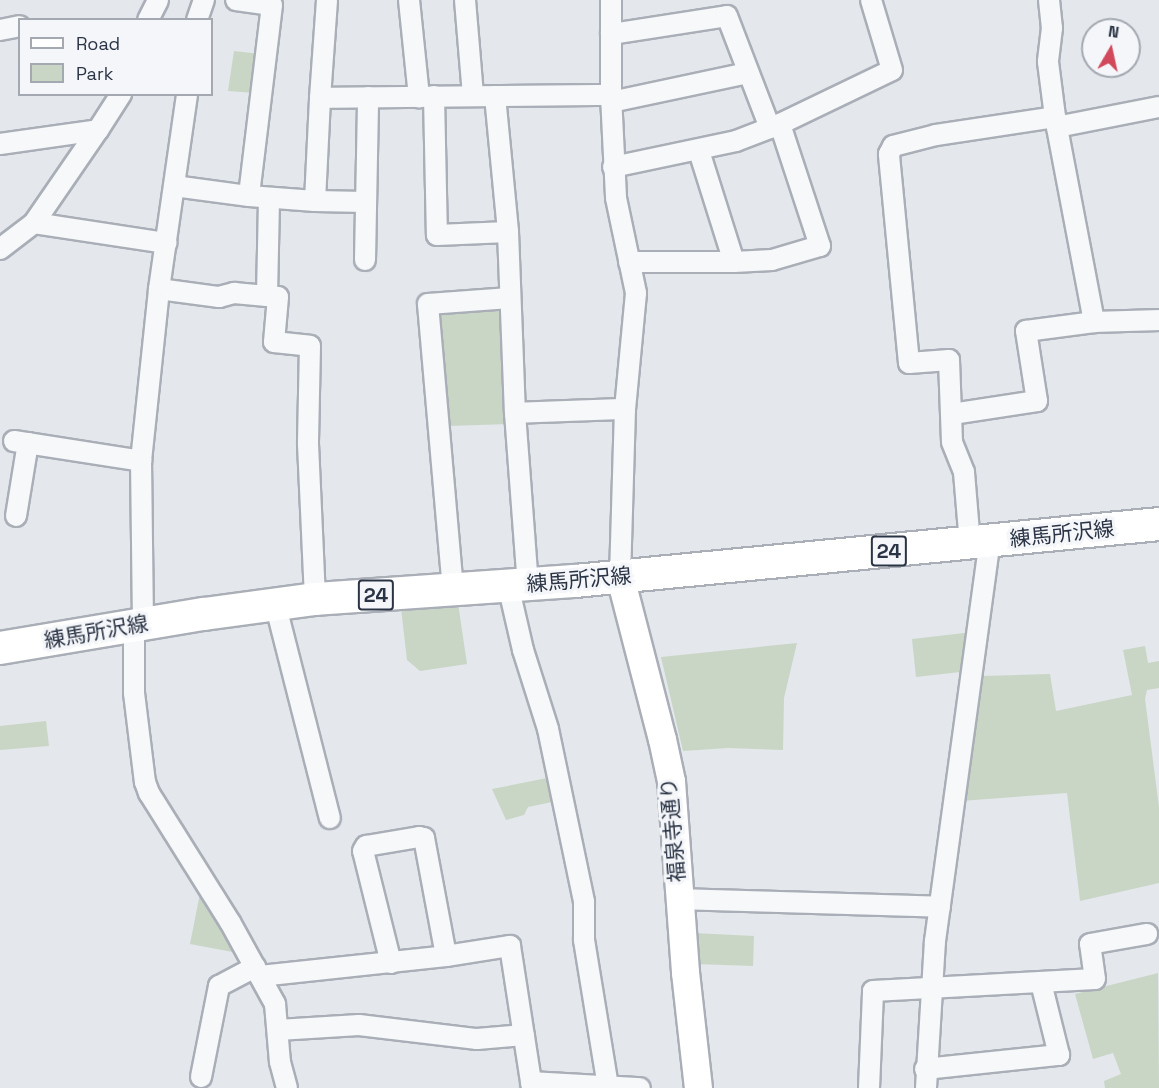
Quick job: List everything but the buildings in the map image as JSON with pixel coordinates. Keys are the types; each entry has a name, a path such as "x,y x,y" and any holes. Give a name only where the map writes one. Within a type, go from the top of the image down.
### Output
{"main road":[{"name":"練馬所沢線","path":"0,648 275,603 620,577 1159,524"}],"street":[{"path":"149,18 159,0"},
{"path":"198,18 204,0"},
{"path":"236,0 272,5 249,196"},
{"path":"315,201 327,0"},
{"path":"409,0 427,97 437,235 508,232"},
{"path":"465,0 473,96"},
{"path":"611,0 613,167 616,198 636,293 625,409 620,577"},
{"path":"613,167 699,151 775,126 892,70 871,0"},
{"path":"1049,0 1052,22 1048,62 1056,122 1094,322"},
{"path":"611,34 728,16 747,73 775,126 820,246 772,260 629,261"},
{"path":"0,30 18,26"},
{"path":"320,98 473,96 611,98 747,73"},
{"path":"0,249 34,223 121,96"},
{"path":"187,96 159,289 141,461 136,725 141,764 149,793 258,972 275,1004 280,1062 287,1088"},
{"path":"495,96 508,232 515,413 518,585 523,650 548,729 584,902 584,940 608,1086"},
{"path":"365,260 368,97"},
{"path":"1041,983 1059,1055 926,1079 940,907 980,542 964,472 952,442 949,360 909,363 890,154 893,146 936,135 1056,122 1159,107"},
{"path":"0,144 98,130"},
{"path":"699,151 734,262"},
{"path":"174,186 269,198 366,202"},
{"path":"267,296 269,198"},
{"path":"34,223 166,243"},
{"path":"159,289 219,297 234,293 278,297 274,342 310,346 308,444 315,599"},
{"path":"453,590 428,304 510,298"},
{"path":"952,414 1037,401 1026,331 1094,322 1159,320"},
{"path":"515,413 625,409"},
{"path":"16,516 21,442 141,461"},
{"name":"福泉寺通り","path":"620,577 662,739 670,781 678,899 698,1088"},
{"path":"275,603 330,818"},
{"path":"391,963 363,851 366,846 419,837 424,838 446,956"},
{"path":"678,899 940,907"},
{"path":"869,1088 873,991 1095,979 1090,944 1147,934"},
{"path":"201,1077 219,986 258,972 391,963 510,946 531,1085 640,1088"},
{"path":"278,1030 359,1025 477,1039 524,1035"}],"green space":[{"path":"234,51 260,54 255,93 228,91"},
{"path":"496,306 504,312 510,424 447,426 436,314 440,309"},
{"path":"458,603 467,664 420,671 407,660 401,608"},
{"path":"973,632 969,671 916,677 912,639"},
{"path":"797,643 784,698 783,750 728,748 683,751 661,657"},
{"path":"1145,646 1148,663 1159,661 1159,688 1147,690 1145,699 1159,807 1159,883 1080,901 1067,793 961,801 982,676 1050,674 1056,711 1132,695 1123,650"},
{"path":"46,721 49,746 0,750 0,726"},
{"path":"552,777 557,801 528,807 524,815 506,820 492,789"},
{"path":"201,888 238,953 190,944"},
{"path":"694,933 754,936 753,966 695,964"},
{"path":"1158,973 1159,1088 1105,1088 1104,1081 1121,1074 1113,1053 1093,1059 1075,994"}]}
